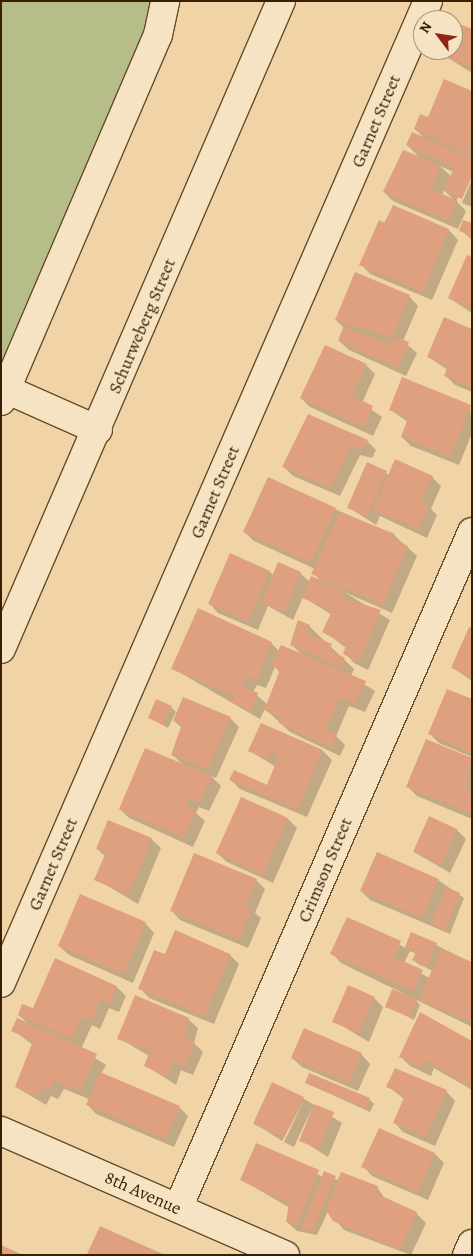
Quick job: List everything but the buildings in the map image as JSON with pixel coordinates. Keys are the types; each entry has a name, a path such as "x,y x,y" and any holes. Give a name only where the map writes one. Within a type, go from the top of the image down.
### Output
{"street":[{"path":"98,430 3,393 158,35 165,1"},
{"name":"Schurweberg Street","path":"1,650 98,430 281,1"},
{"name":"Garnet Street","path":"1,983 428,1"},
{"name":"Crimson Street","path":"178,1208 472,532"},
{"name":"8th Avenue","path":"1,1131 286,1255"},
{"path":"467,1255 472,1244"}],"green space":[{"path":"1,1 153,1 149,35 12,355 1,362"}]}
